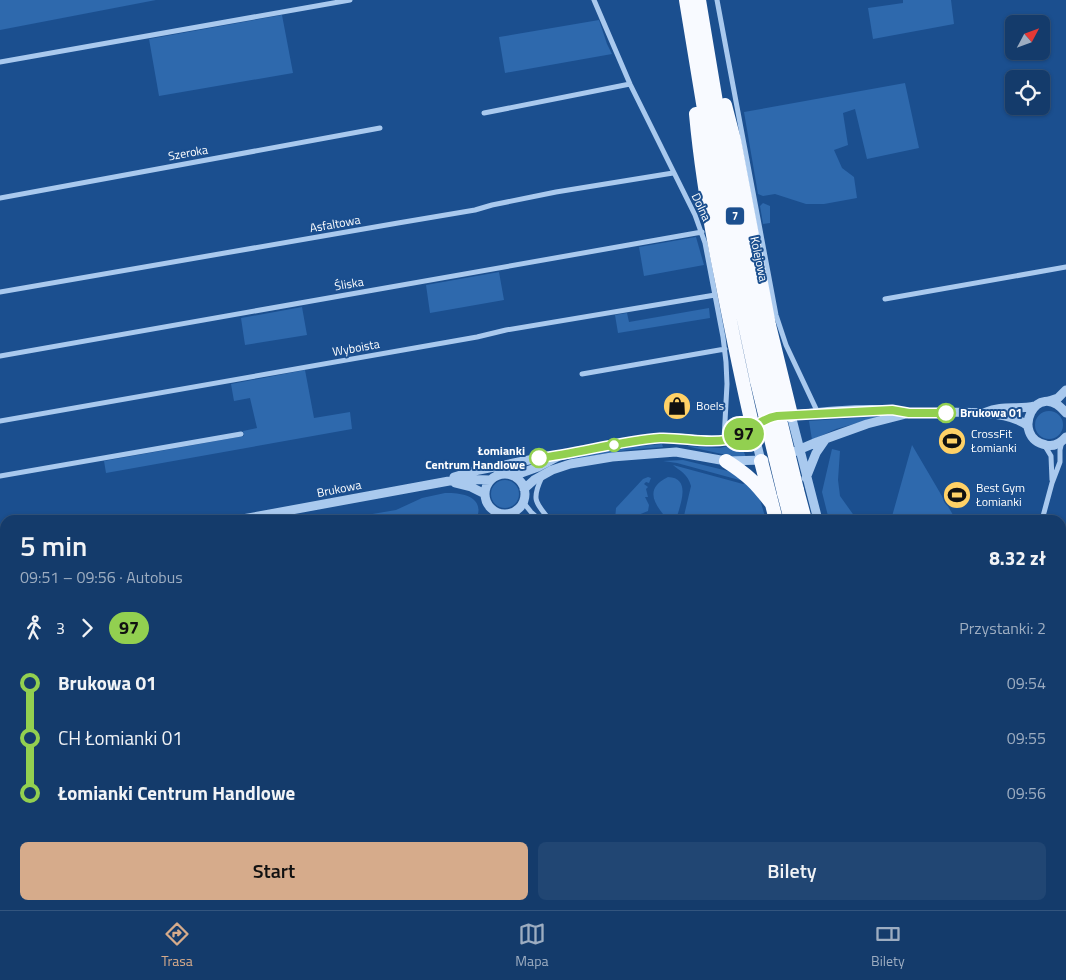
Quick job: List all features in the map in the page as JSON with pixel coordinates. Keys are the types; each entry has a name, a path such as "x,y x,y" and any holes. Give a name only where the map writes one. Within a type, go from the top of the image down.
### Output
{"highway":[{"name":"Kolejowa","path":"686,0 720,206 790,491 791,515"},
{"name":"Kolejowa","path":"699,0 763,380"},
{"path":"708,52 720,85 734,140 768,325 792,415"},
{"path":"696,66 694,96 699,151 736,354 753,428"},
{"path":"726,461 755,482 772,504"},
{"path":"761,461 775,515"},
{"name":"Kolejowa","path":"790,491 802,515"}],"street":[{"path":"0,62 350,0"},
{"name":"Dolna","path":"594,0 630,84 702,232 725,349 728,384 724,440"},
{"name":"Kolejowa","path":"717,0 776,315 786,345 818,413"},
{"path":"484,113 630,84"},
{"name":"Szeroka","path":"0,198 380,128"},
{"name":"Asfaltowa","path":"0,292 475,210 492,204 556,192 673,173"},
{"name":"Śliska","path":"0,356 702,232"},
{"path":"885,299 1066,267"},
{"name":"Wyboista","path":"0,421 467,339 506,330 715,295"},
{"path":"582,374 725,349"},
{"path":"1028,426 1030,412 1035,406 1041,402 1058,398 1066,390"},
{"path":"1049,401 1066,413"},
{"path":"986,413 996,409 1035,406"},
{"path":"445,481 461,474 539,458 660,438 724,440 741,435 772,417 818,413 892,410 909,413 986,413 1022,420 1028,426 1033,439 1044,445 1056,445 1064,439"},
{"path":"524,489 534,480 552,470 578,462 612,457 676,452 726,461 761,461 784,456 872,422 909,413"},
{"path":"792,415 799,450 817,515"},
{"path":"753,428 761,461"},
{"path":"0,476 241,434"},
{"path":"1043,515 1060,462 1060,450 1064,439"},
{"path":"806,478 814,457 825,440"},
{"path":"1044,445 1051,456 1052,483"},
{"path":"513,476 521,483 524,489 523,502 520,507 511,513 502,514 494,511 487,503 485,494 490,480 499,474 513,476 538,467 559,456"},
{"path":"542,475 535,491 535,498 538,506 546,515"},
{"name":"Brukowa","path":"264,515 445,481 460,479 490,480"},
{"name":"Brukowa","path":"445,481 471,487 485,494"},
{"path":"523,502 534,515"},
{"path":"511,513 516,515"}],"shaded area":[{"path":"0,0 156,0 0,30"},
{"path":"903,0 951,0 954,24 873,39 868,8 903,3"},
{"path":"282,15 293,73 159,96 149,39"},
{"path":"599,20 612,54 505,73 499,37"},
{"path":"905,83 919,148 867,159 855,109 843,113 848,145 834,150 842,168 854,177 857,198 824,204 806,204 775,194 763,196 758,194 744,112"},
{"path":"763,203 770,206 770,223 763,224 760,206"},
{"path":"696,237 704,265 644,276 639,247"},
{"path":"499,272 504,300 430,313 426,285"},
{"path":"302,307 307,335 245,345 241,318"},
{"path":"709,308 710,318 618,333 615,315 627,313 629,322"},
{"path":"305,370 314,418 350,412 352,429 106,473 104,461 244,436 243,431 257,428 250,398 234,401 231,384"},
{"path":"1049,411 1059,415 1063,425 1059,435 1049,439 1039,435 1035,425 1039,415"},
{"path":"882,416 836,429 812,440 809,421"},
{"path":"740,443 746,457 735,457 686,446 720,448"},
{"path":"662,444 663,447 627,450 571,460 571,458 620,448"},
{"path":"912,445 953,515 892,515"},
{"path":"832,449 840,451 838,480 840,496 854,515 828,515 822,492"},
{"path":"683,460 733,472 743,481 663,461"},
{"path":"673,465 743,484 746,483 759,496 765,515 684,515 691,486 681,471"},
{"path":"668,477 680,482 682,500 678,515 664,515 659,509 654,492 660,482"},
{"path":"651,478 649,483 646,482 644,484 648,487 646,489 648,497 645,497 649,505 648,511 638,515 615,515 616,508 643,479"},
{"path":"505,480 515,484 519,494 515,504 505,508 495,504 491,494 495,484"},
{"path":"445,493 466,495 476,502 478,506 477,515 366,515 396,510 422,498"}],"bus line":[{"name":"97","path":"539,458 660,438 724,440 741,435 762,422 777,416 874,410 892,410 909,413 946,413"}],"place":[{"name":"Boels","path":"677,406"},
{"name":"Brukowa 01","path":"946,413"},
{"name":"CrossFit Łomianki","path":"952,441"},
{"name":"Łomianki Centrum Handlowe","path":"539,458"},
{"name":"Best Gym Łomianki","path":"957,495"}]}
